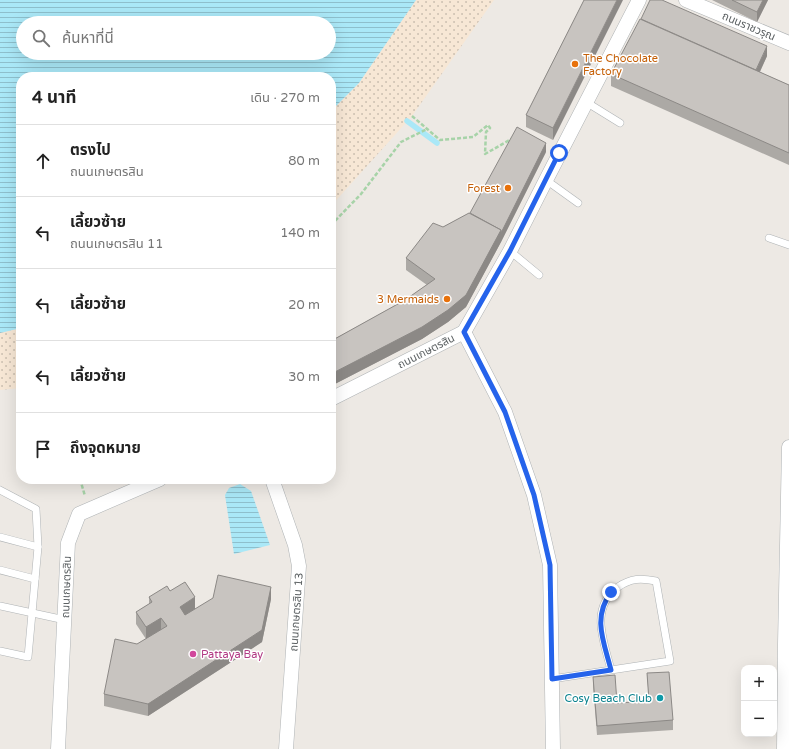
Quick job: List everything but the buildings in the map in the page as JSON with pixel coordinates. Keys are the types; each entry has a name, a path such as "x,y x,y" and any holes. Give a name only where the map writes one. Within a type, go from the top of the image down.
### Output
{"street":[{"name":"ถนนเกษตรสิน","path":"336,396 464,332 510,251 639,0"},
{"name":"ถนนราชวรุณ","path":"686,0 789,43"},
{"path":"464,332 505,412 534,495 550,565 553,749"},
{"path":"784,749 787,644 789,447"},
{"name":"ถนนเกษตรสิน","path":"58,749 68,543 79,514 148,484"},
{"name":"ถนนเกษตรสิน 13","path":"274,484 295,545 299,566 286,749"}],"lane":[{"path":"586,102 620,122"},
{"path":"546,180 578,203"},
{"path":"769,238 789,245"},
{"path":"510,251 539,275"},
{"path":"0,490 36,509 38,547 28,657 0,651"},
{"path":"0,537 38,547"},
{"path":"0,570 35,578"},
{"path":"552,679 611,670 670,661 656,581 642,578 625,582 611,592 604,602 600,619 601,633 611,670"},
{"path":"0,606 65,620"}],"path":[{"path":"412,116 440,140 474,137 488,125 490,128 486,132 485,154 515,137"},
{"path":"336,220 361,194 401,142 427,129"}],"sand":[{"path":"416,0 494,0 412,116 336,200 336,106 359,83"},
{"path":"16,329 16,388 0,390 0,333"}],"water":[{"path":"0,0 416,0 359,83 336,106 336,72 16,72 16,329 0,333"},
{"path":"240,484 251,491 270,545 234,554 225,495 229,488"}],"waterway":[{"path":"407,121 437,143"}],"place":[{"name":"The Chocolate Factory","path":"575,64"},
{"name":"Forest","path":"508,188"},
{"name":"3 Mermaids","path":"447,299"},
{"name":"Pattaya Bay","path":"193,654"},
{"name":"Cosy Beach Club","path":"660,698"}],"route":[{"path":"559,153 510,251 464,332 505,412 534,495 550,565 552,679 611,670 601,633 600,619 604,602 611,592"}]}
